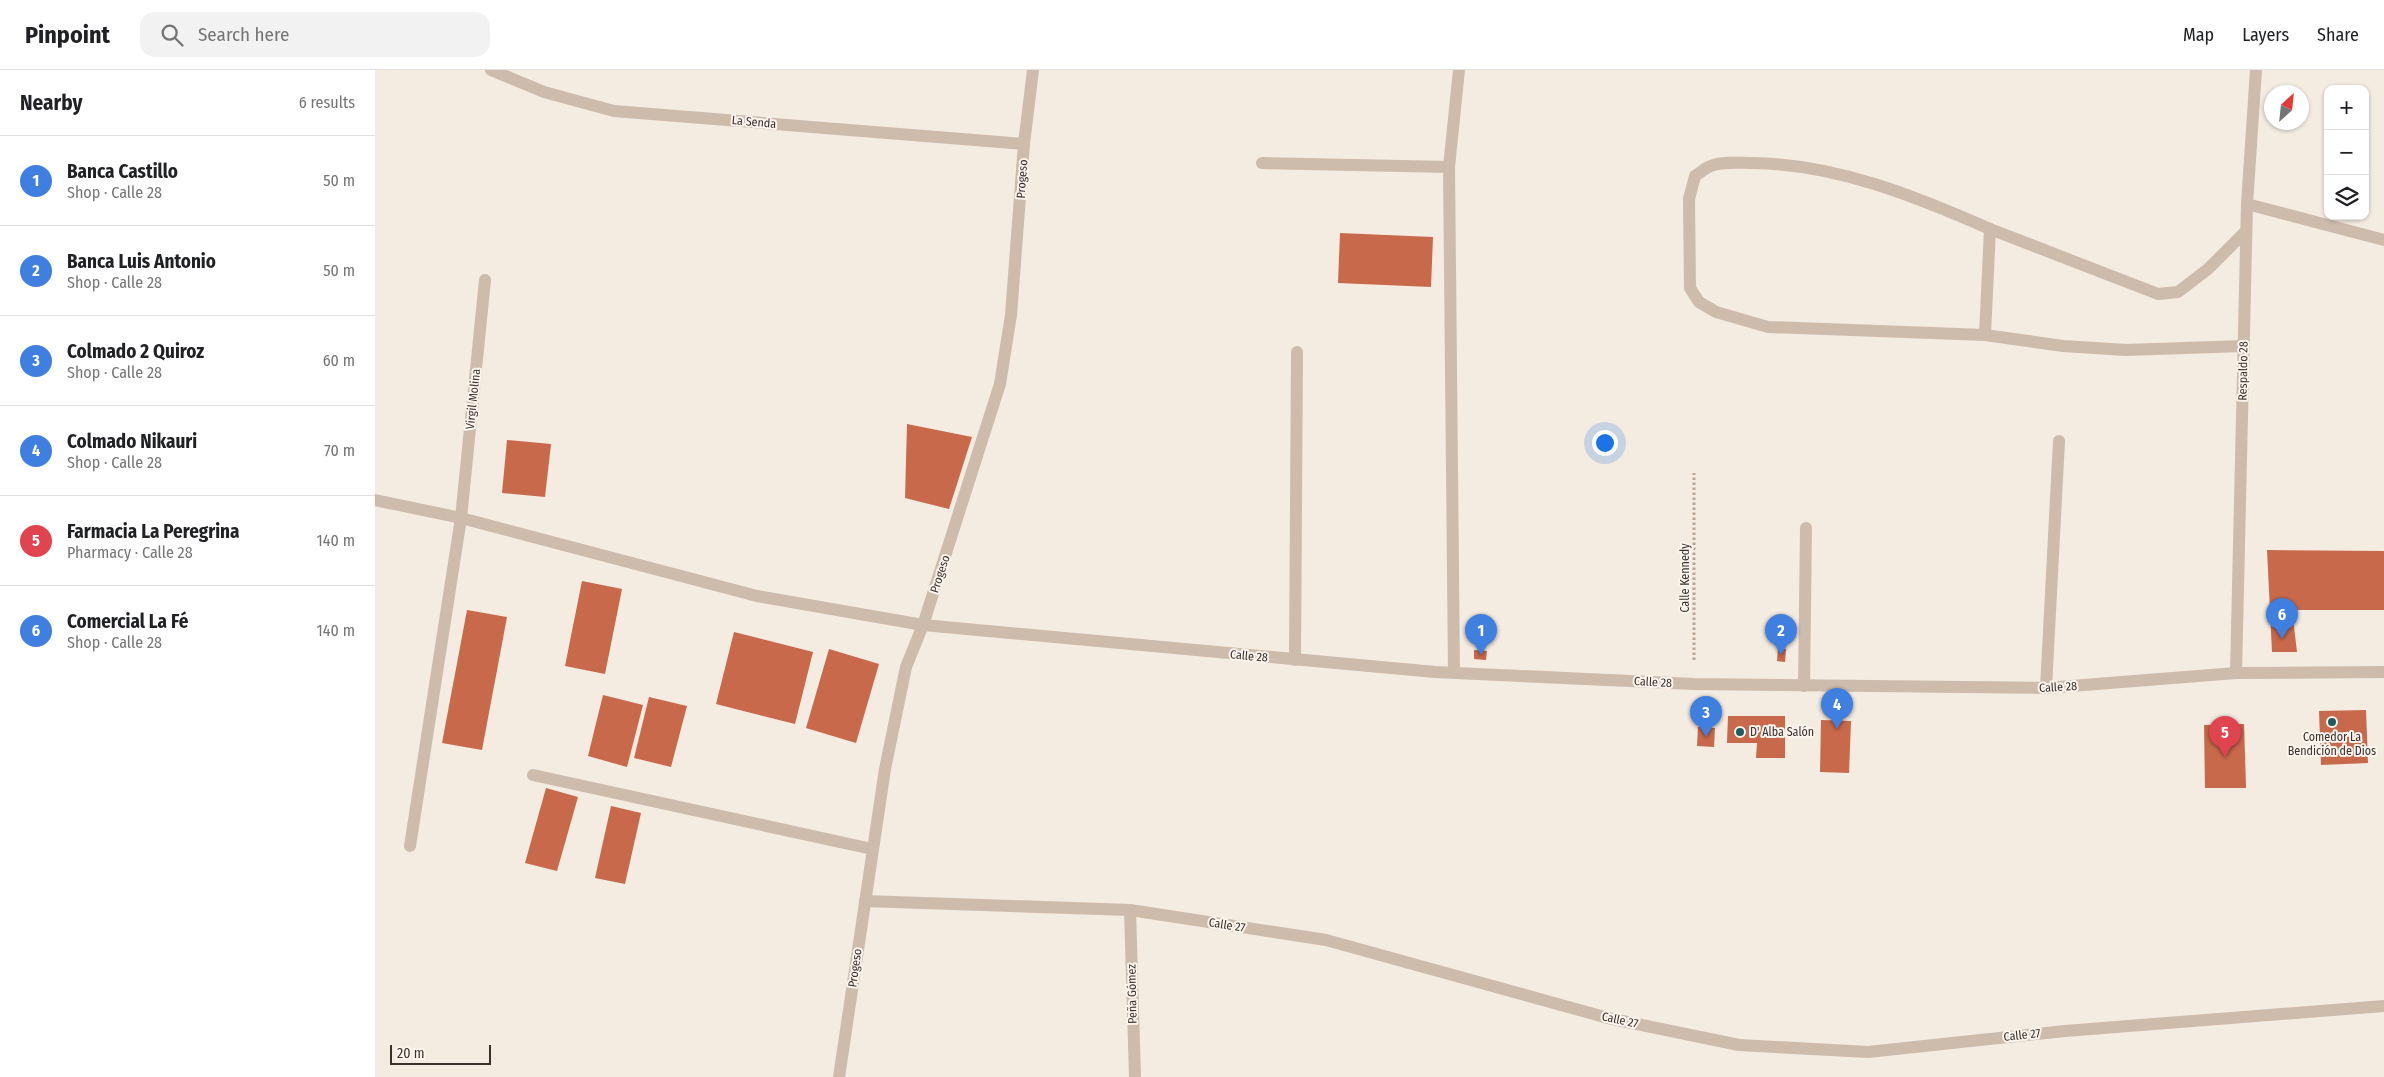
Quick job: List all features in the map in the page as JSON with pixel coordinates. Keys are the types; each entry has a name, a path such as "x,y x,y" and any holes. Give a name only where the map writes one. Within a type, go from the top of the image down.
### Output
{"street":[{"name":"La Senda","path":"491,70 544,92 614,111 1024,144"},
{"name":"Progeso","path":"839,1077 885,769 906,667 923,624 1000,384 1011,315 1024,144 1033,70"},
{"path":"1454,672 1449,167 1459,70"},
{"name":"Respaldo 28","path":"2236,673 2246,231 2256,70"},
{"path":"2243,346 2126,350 2063,346 1985,335 1769,327 1716,312 1699,302 1690,288 1689,199 1695,176 1712,166 1735,162 1777,163 1832,171 1933,204 1990,229 2158,294 2178,292 2208,269 2246,231"},
{"path":"1262,163 1449,167"},
{"path":"2247,204 2384,240"},
{"path":"1985,335 1990,229"},
{"name":"Virgil Molina","path":"410,846 461,518 485,280"},
{"path":"1295,660 1297,352"},
{"path":"2046,688 2059,441"},
{"name":"Calle 28","path":"375,500 461,518 757,596 923,624 1295,660 1454,672 1694,684 1804,686 2046,688 2236,673 2384,672"},
{"path":"1804,686 1806,528"},
{"path":"533,775 872,849"},
{"name":"Calle 27","path":"865,901 1130,910 1326,940 1608,1018 1739,1045 1868,1052 2065,1031 2384,1006"},
{"name":"Peña Gómez","path":"1130,910 1135,1077"}],"path":[{"name":"Calle Kennedy","path":"1694,473 1694,684"}],"building":[{"path":"1340,233 1433,237 1431,287 1338,283"},
{"path":"907,424 972,437 949,509 905,498"},
{"path":"507,440 551,444 545,497 502,493"},
{"path":"2267,550 2384,551 2384,610 2292,610 2297,652 2272,652"},
{"path":"582,581 622,589 605,674 565,666"},
{"path":"467,610 507,617 482,750 442,743"},
{"path":"734,632 813,652 795,724 716,704"},
{"path":"1778,648 1786,649 1785,662 1777,661"},
{"path":"829,649 879,664 856,743 806,728"},
{"path":"1474,650 1487,651 1486,660 1474,659"},
{"path":"603,695 643,705 627,767 588,756"},
{"path":"649,697 687,706 671,767 634,758"},
{"path":"2366,710 2368,763 2321,765 2319,711"},
{"path":"1728,716 1785,716 1785,758 1756,758 1757,743 1727,743"},
{"path":"1821,720 1851,721 1849,773 1820,772"},
{"path":"2244,724 2246,788 2205,788 2204,725"},
{"path":"1698,727 1715,728 1714,747 1697,746"},
{"path":"546,788 578,797 557,871 525,863"},
{"path":"611,806 641,813 625,884 595,878"}],"place":[{"name":"Comercial La Fé","path":"2282,639"},
{"name":"Banca Castillo","path":"1481,655"},
{"name":"Banca Luis Antonio","path":"1781,655"},
{"name":"Comedor La Bendición de Dios","path":"2332,722"},
{"name":"Colmado Nikauri","path":"1837,729"},
{"name":"D' Alba Salón","path":"1740,732"},
{"name":"Colmado 2 Quiroz","path":"1706,737"},
{"name":"Farmacia La Peregrina","path":"2225,757"}]}
